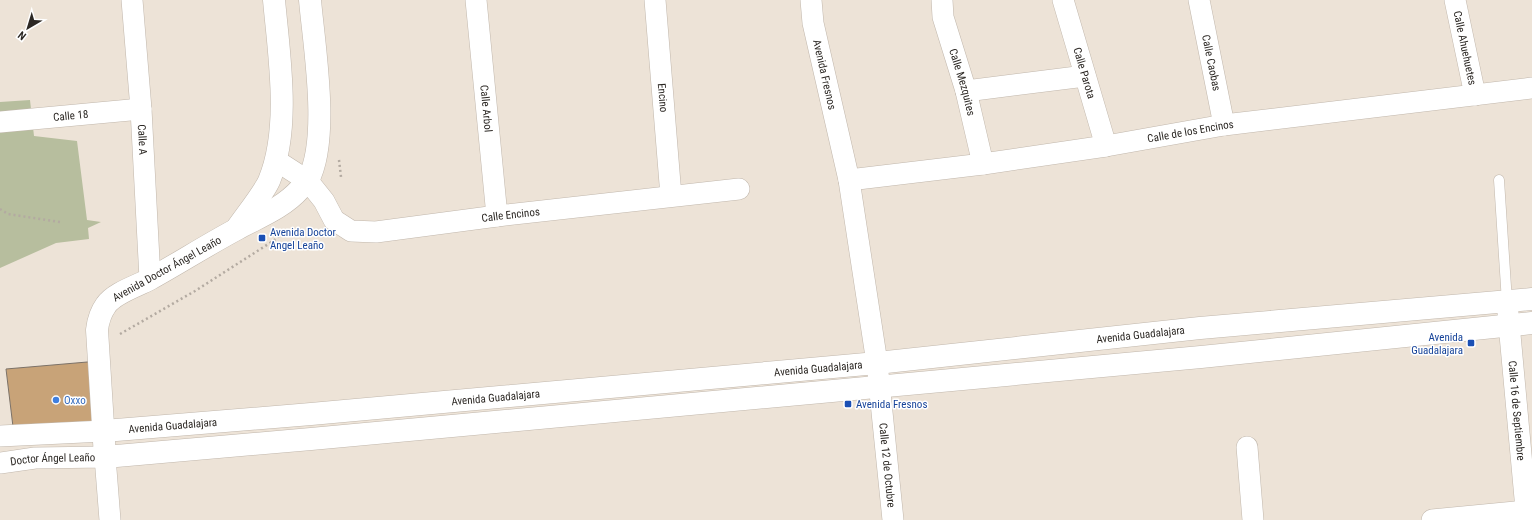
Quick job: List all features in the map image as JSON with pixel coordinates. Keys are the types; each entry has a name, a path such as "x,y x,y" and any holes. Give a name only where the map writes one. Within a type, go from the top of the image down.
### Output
{"street":[{"name":"Calle A","path":"132,0 141,109 150,279"},
{"name":"Avenida Doctor Ángel Leaño","path":"236,230 268,183 277,161 281,113 280,66 274,0"},
{"name":"Avenida Doctor Ángel Leaño","path":"105,456 97,330 98,321 106,304 113,298 282,206 308,181 315,163 320,114 310,0"},
{"name":"Calle Arbol","path":"476,0 497,216"},
{"name":"Encino","path":"655,0 671,196"},
{"name":"Avenida Fresnos","path":"810,0 813,23 849,180 878,363"},
{"name":"Calle Mezquites","path":"942,0 943,17 966,92 983,164"},
{"name":"Calle Parota","path":"1063,0 1106,146"},
{"name":"Calle Caobas","path":"1199,0 1224,125"},
{"name":"Calle Ahuehuetes","path":"1455,0 1475,95"},
{"path":"966,92 1085,76"},
{"name":"Calle de los Encinos","path":"849,180 983,164 1106,146 1224,125 1532,88"},
{"name":"Calle 18","path":"0,122 141,109"},
{"name":"Calle Encinos","path":"277,161 308,181 324,201 334,220 351,231 376,232 497,216 739,189"},
{"name":"Avenida Guadalajara","path":"104,431 878,363 1200,328 1532,299"},
{"name":"Calle 16 de Septiembre","path":"1507,302 1526,516"},
{"path":"110,520 105,456 311,439 1201,357 1532,323"},
{"name":"Calle 12 de Octubre","path":"878,363 893,520"},
{"path":"311,414 311,439"},
{"path":"0,436 104,431"},
{"path":"1247,446 1253,520"},
{"name":"Doctor Ángel Leaño","path":"0,463 35,458 105,456"},
{"path":"1432,520 1526,516"}],"lane":[{"path":"1499,180 1507,302"}],"path":[{"path":"0,210 8,214 60,222"},
{"path":"117,335 195,291 273,241 289,227"}],"green space":[{"path":"30,100 34,136 77,141 87,220 101,222 88,228 89,239 56,243 0,268 0,102"}],"building":[{"name":"Oxxo","path":"99,361 104,431 14,435 6,369"}],"place":[{"name":"Avenida Doctor Angel Leaño","path":"262,238"},
{"name":"Avenida Guadalajara","path":"1471,343"},
{"name":"Oxxo","path":"56,400"},
{"name":"Avenida Fresnos","path":"848,404"}]}
